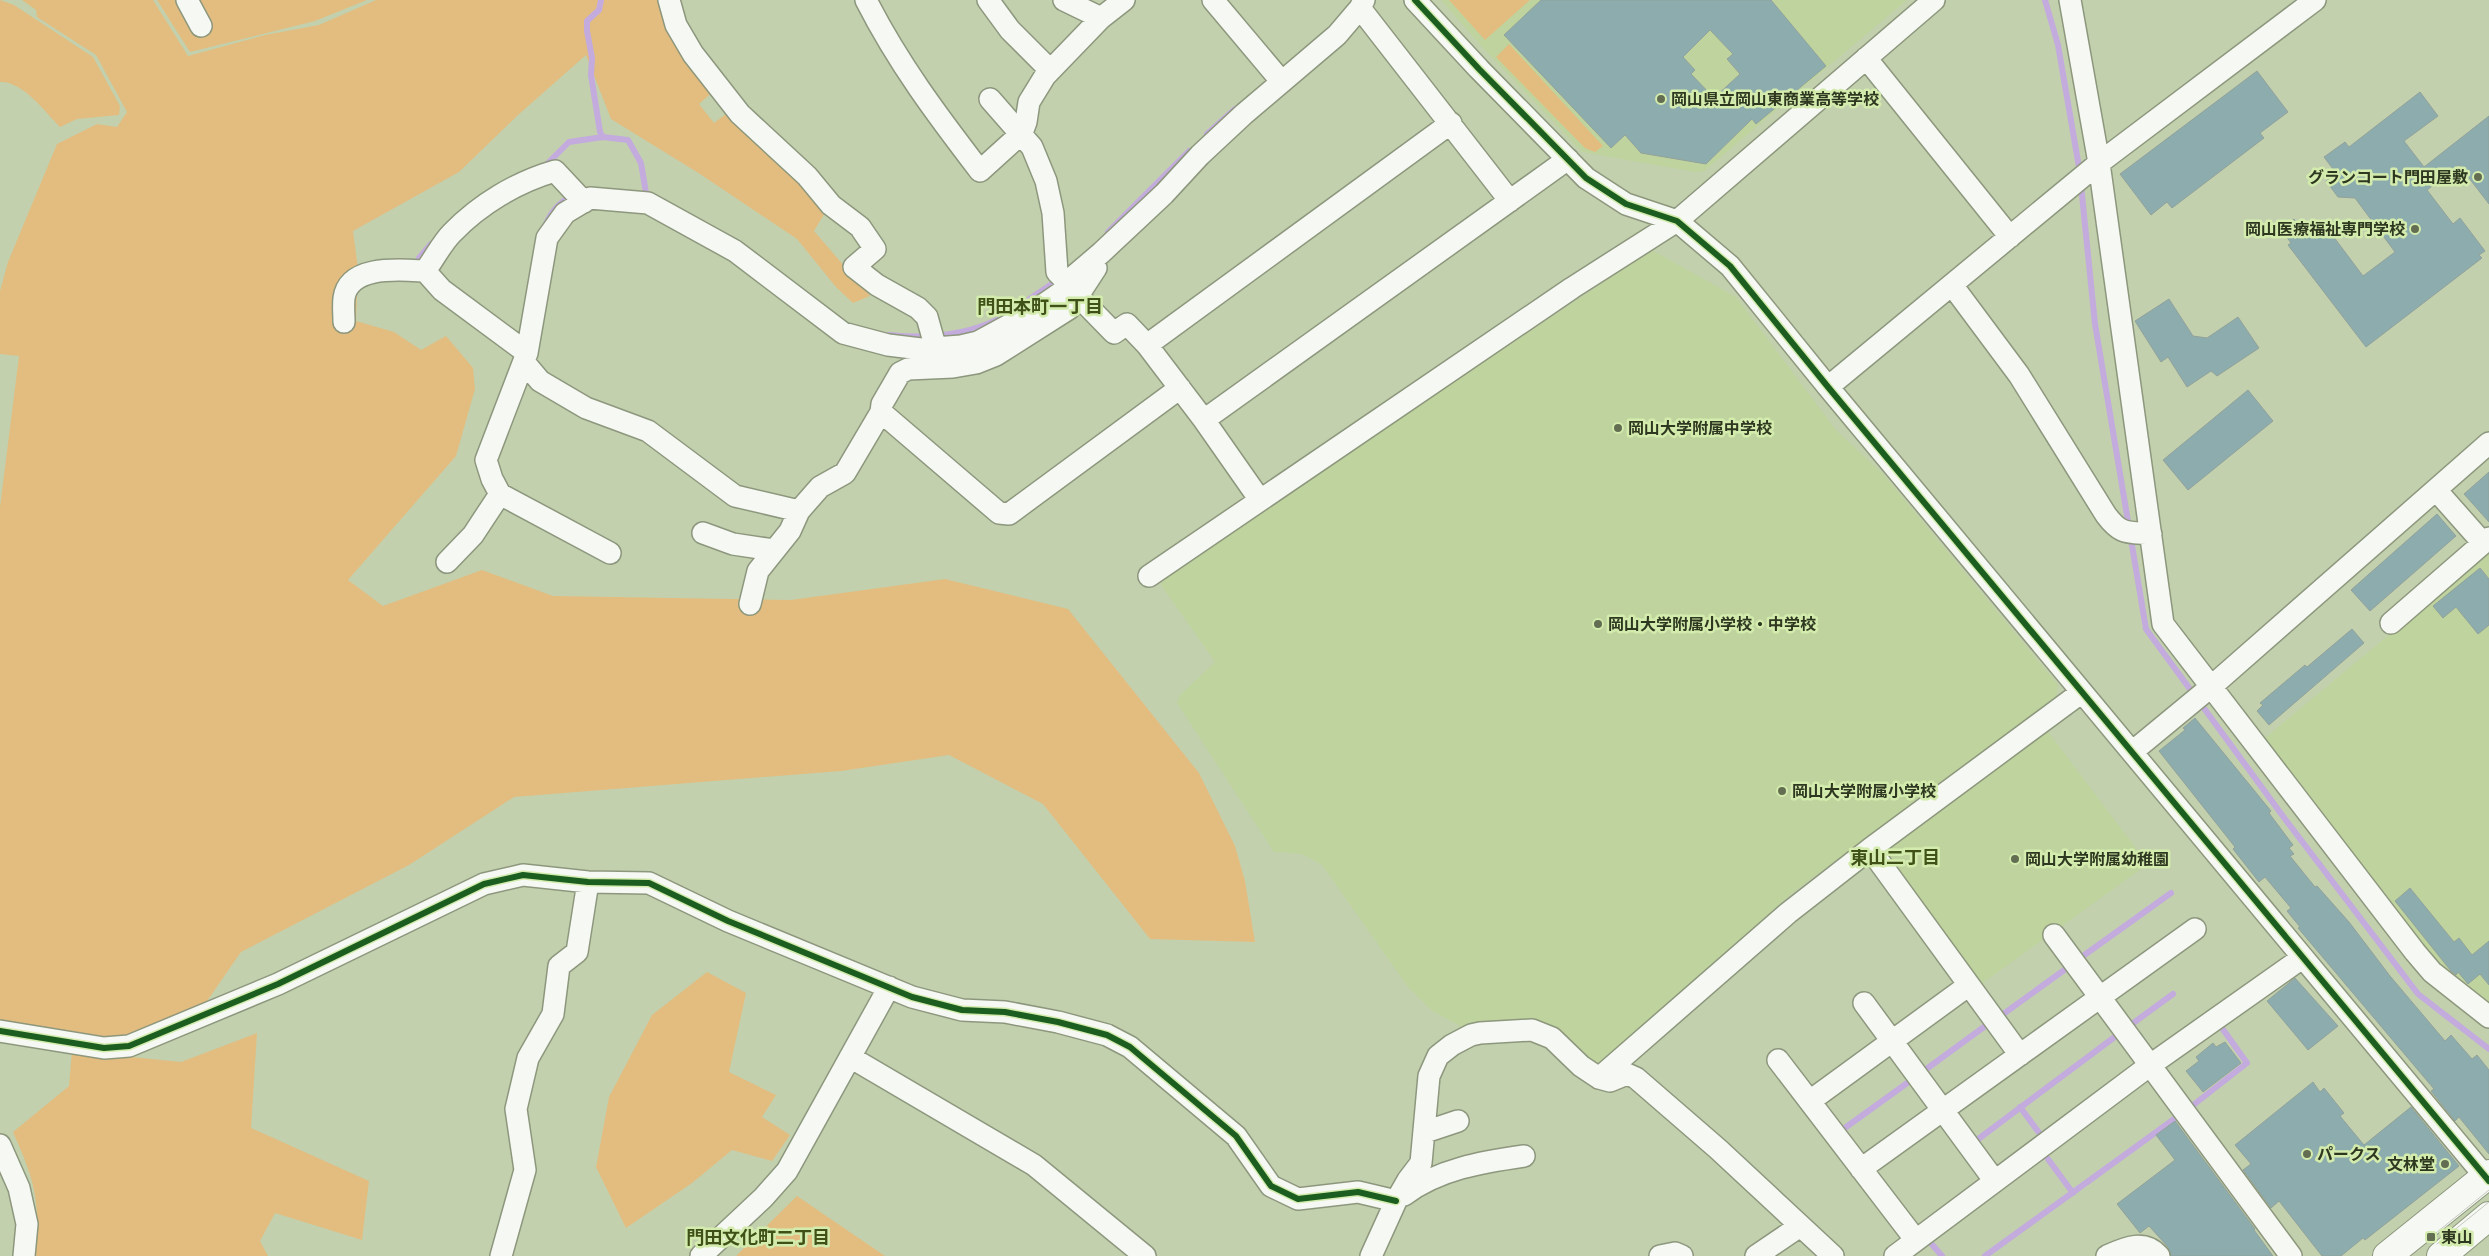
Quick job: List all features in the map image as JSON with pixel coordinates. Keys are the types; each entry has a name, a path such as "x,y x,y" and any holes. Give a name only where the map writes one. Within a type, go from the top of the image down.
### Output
{"main road":[{"path":"2387,1256 2482,1181"},
{"path":"2441,1256 2488,1219"}],"street":[{"path":"187,0 201,26"},
{"path":"669,0 676,25 693,54 740,114 807,176 831,205 860,226 875,248 854,267 877,285 923,313 927,317 934,341"},
{"path":"866,0 889,45 928,103 980,171 1022,133 1029,102 1050,70 1101,18 1124,0"},
{"path":"1064,0 1101,18"},
{"path":"1213,0 1282,82"},
{"path":"1414,0 1586,178 1626,204 1677,221 1730,266 1828,387 2302,958 2482,1181 2488,1219"},
{"path":"1149,576 1564,293 1677,221 1934,0"},
{"path":"2070,0 2087,173 2137,533 2163,624 2202,694 2415,952 2432,972 2489,1017"},
{"path":"1828,387 2087,173 2315,0"},
{"path":"425,271 451,234 483,207 527,179 555,171 580,197 648,203 735,251 843,333 888,345 934,341 978,342 1002,330 1062,292 1067,282 1098,266 1101,253 1164,194 1200,155 1244,114 1337,35 1362,2 1450,123 1510,201"},
{"path":"995,3 1010,30 1050,70"},
{"path":"1866,58 2010,237"},
{"path":"990,98 1022,133 1032,147 1046,181 1053,213 1057,272 1114,333 1127,324 1147,345 1204,420 1260,500"},
{"path":"1147,345 1450,123"},
{"path":"1204,420 1568,159"},
{"path":"580,197 565,213 547,238 525,358 486,460 500,494 610,553"},
{"path":"344,322 344,297 351,283 366,274 394,269 425,271 442,290 525,358 540,381 586,408 648,431 735,496 799,511"},
{"path":"750,604 758,571 790,531 799,511 820,487 845,473 881,412 882,404 900,373 908,369 953,367 996,355 1075,304 1067,282"},
{"path":"1952,285 2019,375 2106,515 2117,529 2137,533"},
{"path":"881,412 999,513 1009,514 1180,388"},
{"path":"2132,752 2202,694 2489,443"},
{"path":"2391,623 2486,540 2436,490"},
{"path":"446,562 474,535 500,494"},
{"path":"703,533 733,544 774,550"},
{"path":"1599,1078 1788,913 1870,848 2082,692"},
{"path":"1870,848 2020,1055"},
{"path":"0,1031 104,1048 129,1046 278,984 484,884 524,876 588,882 650,883 728,921 912,997 962,1010 1005,1012 1058,1022 1107,1035 1130,1047 1236,1136 1271,1186 1298,1199 1358,1192 1396,1201 1419,1184 1437,1176 1489,1161 1524,1156"},
{"path":"501,1256 525,1170 516,1108 528,1058 553,1014 559,966 577,952 588,882"},
{"path":"1861,1169 2195,929"},
{"path":"2054,935 2291,1256"},
{"path":"1895,1256 1994,1180 2149,1066 2302,958"},
{"path":"1810,1101 1969,985"},
{"path":"701,1256 763,1198 787,1171 889,987"},
{"path":"1864,1003 1994,1180"},
{"path":"1371,1256 1396,1201 1422,1163 1431,1068 1444,1051 1471,1035 1523,1029 1540,1031 1552,1038 1581,1066 1599,1078 1610,1081 1627,1074 1636,1078 1711,1143 1832,1256"},
{"path":"850,1057 1034,1165 1145,1256"},
{"path":"1778,1060 1916,1239"},
{"path":"1425,1132 1458,1120"},
{"path":"0,1145 19,1188 27,1224 24,1256"},
{"path":"1756,1256 1800,1226"},
{"path":"2107,1256 2138,1246 2149,1248 2159,1256"},
{"path":"1660,1256 1669,1253 1682,1256"}],"shaded area":[{"path":"0,0 14,5 93,57 120,106 119,115 77,119 60,127 33,98 17,86 0,82"},
{"path":"22,0 153,0 188,56 265,35 319,25 376,0 664,0 715,90 699,104 714,123 730,111 826,211 814,231 870,296 853,303 836,287 797,239 700,174 611,119 586,55 518,115 459,172 353,231 358,269 356,321 394,332 421,350 446,336 473,368 475,389 456,456 348,580 383,606 482,570 553,596 791,600 945,579 1068,609 1199,773 1235,846 1245,881 1255,942 1150,939 1043,804 949,755 841,771 514,797 409,865 241,952 205,1004 124,1039 44,1031 0,1022 0,507 19,356 0,354 0,291 8,262 57,144 97,124 117,127 127,112 96,55 37,17 36,10"},
{"path":"157,0 367,0 315,21 190,52"},
{"name":"岡山県立岡山東商業高等学校","path":"1441,0 1907,0 1704,171 1695,172 1582,152 1482,47"},
{"path":"1449,0 1530,0 1485,40"},
{"path":"1509,44 1603,146 1595,152 1585,148 1496,57"},
{"name":"岡山大学附属小学校・中学校","path":"1652,250 1736,297 1836,430 1883,474 2058,685 2056,697 1792,893 1603,1062 1591,1064 1546,1024 1530,1021 1464,1028 1432,1011 1408,987 1322,865 1302,854 1274,852 1177,703 1180,695 1215,662 1161,585 1163,576"},
{"path":"2489,547 2489,1005 2433,958 2265,738 2385,638"},
{"name":"岡山大学附属幼稚園","path":"2046,729 2148,864 1977,987 1882,855 1884,847"},
{"path":"707,972 746,993 729,1072 776,1095 762,1117 790,1135 772,1161 732,1150 692,1183 626,1228 596,1167 609,1097 652,1015"},
{"path":"257,1033 251,1128 369,1181 362,1240 275,1213 260,1241 268,1256 35,1256 37,1220 34,1192 27,1165 13,1132 69,1086 72,1051 181,1062"},
{"path":"797,1196 885,1256 736,1256"}],"building":[{"name":"岡山県立岡山東商業高等学校","path":"1541,0 1771,0 1826,66 1756,124 1752,119 1706,164 1641,153 1625,135 1611,148 1504,35","holes":["1710,30 1733,54 1727,59 1740,74 1714,98 1691,74 1695,70 1683,57"]},
{"path":"2257,71 2288,112 2260,133 2264,138 2172,208 2167,202 2151,215 2120,174"},
{"path":"2420,92 2438,116 2404,141 2424,167 2489,116 2489,204 2459,165 2427,190 2453,224 2460,218 2485,251 2479,255 2482,258 2366,347 2288,245 2291,243 2281,229 2294,219 2304,233 2321,220 2363,276 2395,252 2355,198 2338,197 2326,181 2336,173 2324,157 2345,142 2349,147"},
{"path":"2169,299 2193,336 2207,338 2238,317 2259,348 2217,376 2211,371 2187,387 2168,357 2161,362 2135,321"},
{"path":"2248,390 2273,421 2188,490 2163,460"},
{"path":"2489,472 2489,522 2464,494"},
{"path":"2437,514 2456,536 2370,611 2351,590"},
{"path":"2480,568 2489,579 2489,625 2478,634 2456,607 2443,618 2433,606"},
{"path":"2352,629 2364,643 2269,725 2257,711 2263,705 2260,703"},
{"path":"2195,718 2271,811 2269,813 2293,845 2289,848 2294,854 2290,856 2315,887 2317,886 2349,922 2390,976 2445,1041 2451,1035 2472,1059 2477,1055 2489,1070 2489,1154 2459,1117 2455,1121 2431,1091 2434,1089 2298,928 2300,927 2287,911 2291,908 2265,877 2259,882 2233,849 2235,847 2159,751 2185,730 2183,728"},
{"path":"2410,888 2454,942 2459,938 2472,955 2489,941 2489,985 2480,974 2468,984 2458,972 2456,975 2451,971 2395,901"},
{"path":"2295,978 2338,1026 2308,1050 2267,1001"},
{"path":"2225,1042 2241,1063 2203,1092 2186,1071 2199,1061 2196,1057 2213,1043 2216,1047"},
{"path":"2313,1082 2320,1092 2324,1088 2344,1113 2340,1116 2364,1145 2411,1107 2459,1166 2365,1240 2363,1238 2341,1256 2322,1256 2279,1201 2271,1208 2243,1170 2251,1164 2235,1145"},
{"path":"2175,1121 2273,1256 2171,1256 2168,1247 2149,1226 2140,1233 2117,1204 2175,1160 2156,1135"}],"waterway":[{"path":"601,0 599,10 587,21 592,58 591,75 600,132 603,137 628,140 641,163 646,193 652,196"},
{"path":"2045,0 2058,45 2080,173"},
{"path":"1207,134 1235,109"},
{"path":"545,166 569,142 603,137"},
{"path":"1108,232 1189,151"},
{"path":"2081,185 2095,324 2146,629 2285,819 2418,994 2489,1049"},
{"path":"546,224 556,208 572,196"},
{"path":"419,258 431,244"},
{"path":"1008,314 1059,279"},
{"path":"889,335 917,337 944,335 971,330 997,320"},
{"path":"2083,956 2171,893"},
{"path":"2002,1015 2067,968"},
{"path":"2132,1024 2173,994"},
{"path":"1925,1070 1988,1024"},
{"path":"2192,1106 2247,1063 2222,1028"},
{"path":"1977,1140 2116,1036"},
{"path":"1842,1130 1910,1081"},
{"path":"2020,1107 2040,1134"},
{"path":"1985,1256 2177,1117"},
{"path":"2045,1155 2073,1193"},
{"path":"1929,1241 1942,1256"}],"tram line":[{"path":"2431,1237 2489,1190"},
{"path":"2437,1244 2489,1202"}],"cycle path":[{"path":"1415,0 1479,69 1586,178 1626,204 1677,221 1730,266 1828,387 2489,1181"},
{"path":"0,1031 104,1048 129,1046 278,984 484,884 523,875 588,882 649,883 728,921 912,997 962,1010 1005,1012 1058,1022 1107,1035 1130,1047 1236,1136 1271,1186 1298,1199 1358,1192 1396,1201"}],"place":[{"name":"岡山県立岡山東商業高等学校","path":"1661,99"},
{"name":"グランコート門田屋敷","path":"2478,177"},
{"name":"岡山医療福祉専門学校","path":"2415,229"},
{"name":"岡山大学附属中学校","path":"1618,428"},
{"name":"岡山大学附属小学校・中学校","path":"1598,624"},
{"name":"岡山大学附属小学校","path":"1782,791"},
{"name":"岡山大学附属幼稚園","path":"2015,859"},
{"name":"パークス","path":"2307,1154"},
{"name":"文林堂","path":"2445,1164"},
{"name":"東山","path":"2431,1237"}],"district":[{"name":"門田本町一丁目","path":"1040,307"},
{"name":"東山二丁目","path":"1895,858"},
{"name":"門田文化町二丁目","path":"758,1238"}]}
